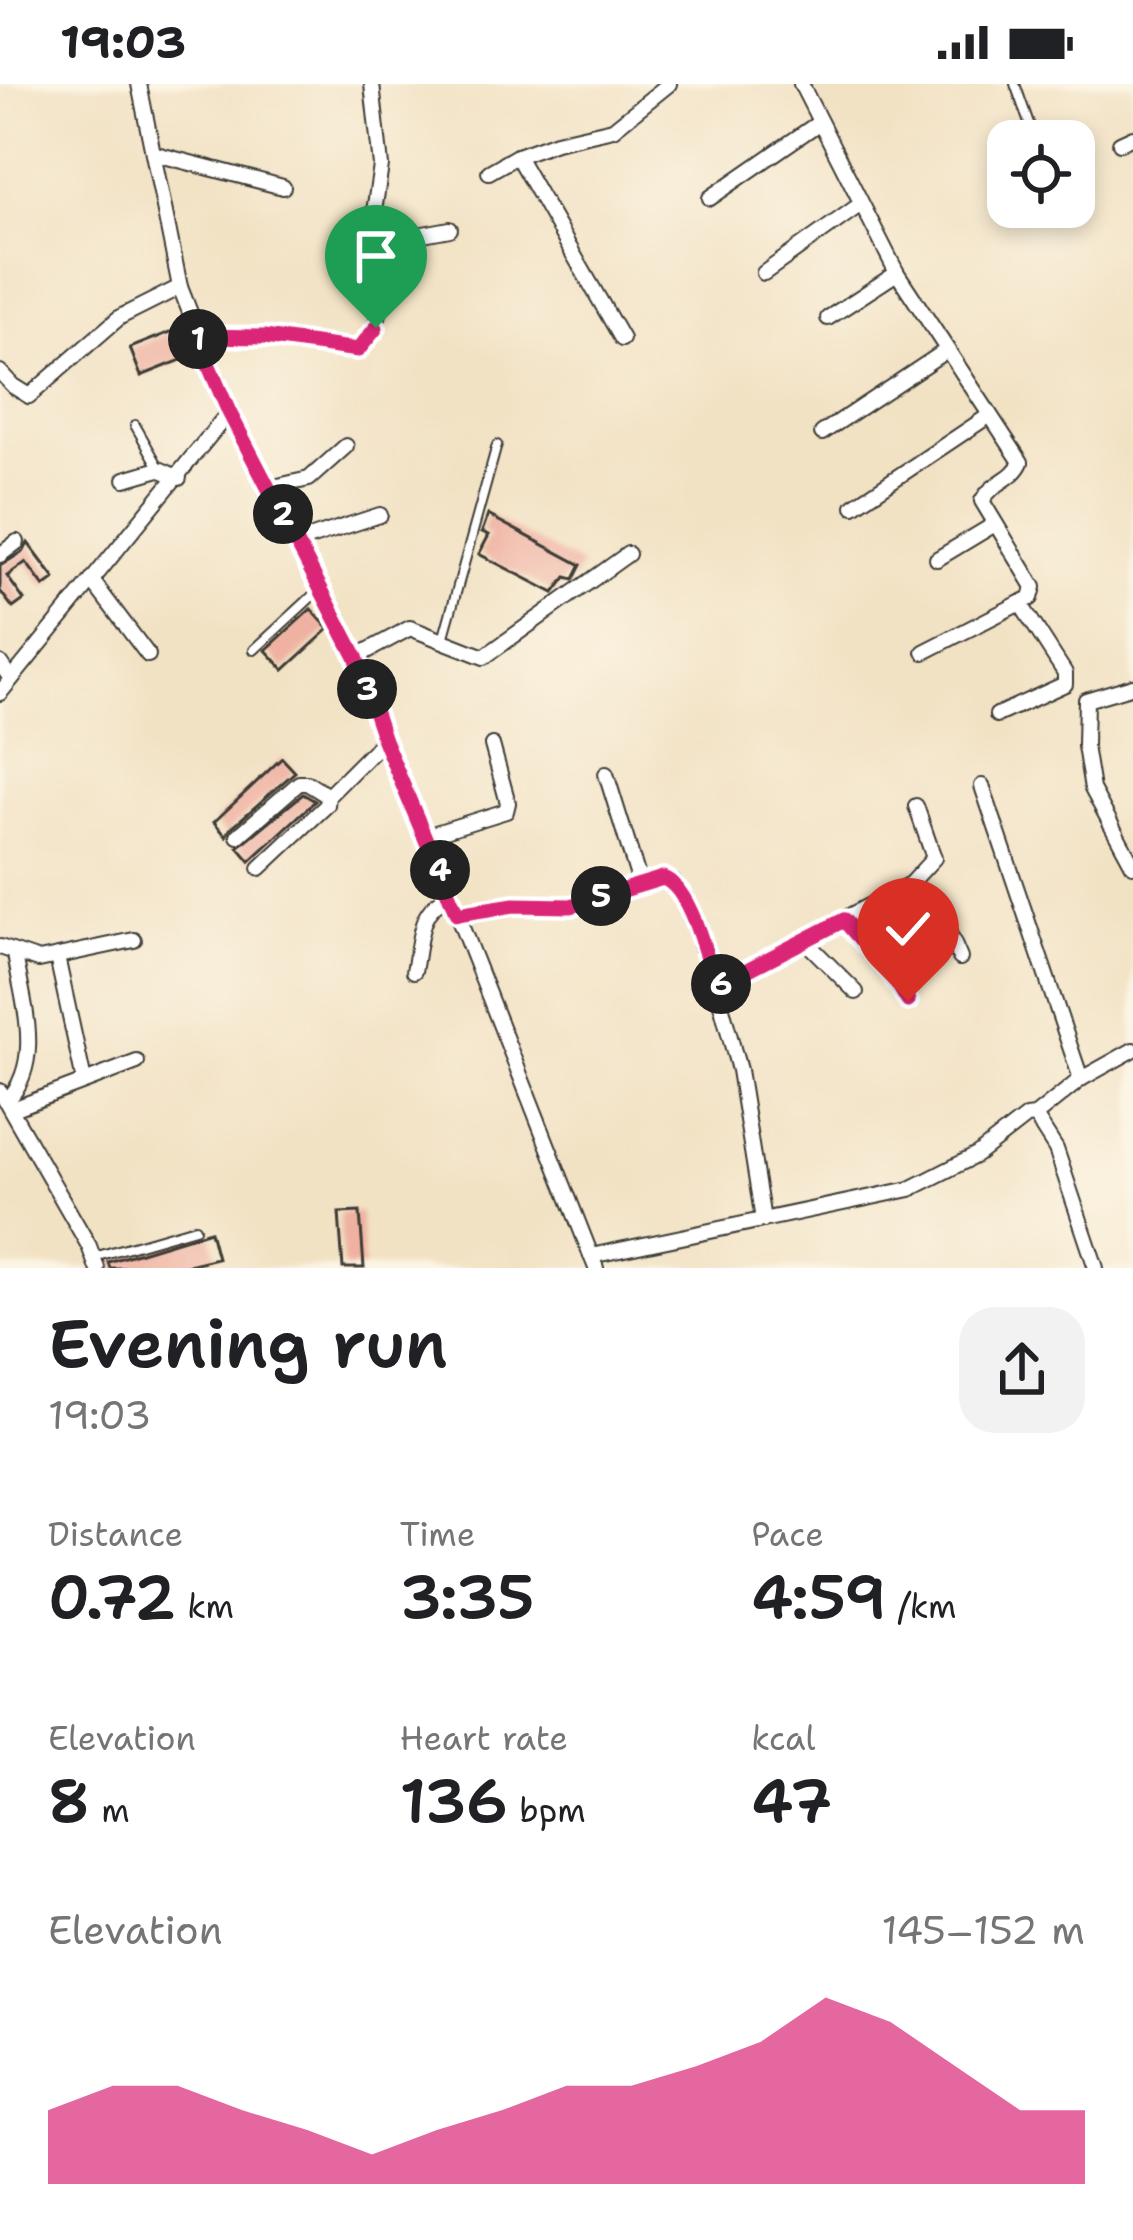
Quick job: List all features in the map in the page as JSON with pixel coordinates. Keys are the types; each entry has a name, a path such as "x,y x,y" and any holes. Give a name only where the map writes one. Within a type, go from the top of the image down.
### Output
{"street":[{"path":"140,84 180,287 196,336 229,412 356,657 384,740 427,836 593,1262 910,1189 976,1155 1081,1079 1133,1049"},
{"path":"196,336 265,337 358,350 382,313 369,244 381,166 372,84"},
{"path":"489,172 556,142 613,129 669,84"},
{"path":"801,84 896,273 1022,462 1017,471 989,487 982,501 1034,586 1031,598 923,652"},
{"path":"710,198 820,122"},
{"path":"157,154 283,187"},
{"path":"517,156 622,339"},
{"path":"764,273 861,204"},
{"path":"369,244 450,229"},
{"path":"828,318 896,273"},
{"path":"0,372 29,396 120,317 180,287"},
{"path":"821,434 947,350"},
{"path":"0,693 229,412"},
{"path":"854,506 990,415"},
{"path":"269,488 309,478 346,446"},
{"path":"125,479 159,469 178,478"},
{"path":"298,542 380,515"},
{"path":"937,559 995,524"},
{"path":"0,555 17,542"},
{"path":"356,657 410,628 484,657 628,554"},
{"path":"93,582 148,655"},
{"path":"997,715 1065,684 1065,673 1020,603"},
{"path":"0,663 11,680"},
{"path":"1133,686 1085,700 1084,716 1092,790 1133,866"},
{"path":"260,868 327,805 328,796 384,740"},
{"path":"427,836 506,811 508,803 492,745"},
{"path":"606,774 640,883"},
{"path":"238,836 299,782 328,796"},
{"path":"982,786 1081,1079"},
{"path":"716,986 910,884 934,858 916,806"},
{"path":"457,914 514,905 571,906 640,883 663,878 674,882 685,898 716,986 739,1070 763,1220"},
{"path":"910,884 944,920 960,958"},
{"path":"414,971 427,912 450,896"},
{"path":"844,920 892,971 908,1001"},
{"path":"6,1101 23,1084 29,1060 7,950 39,960 134,940"},
{"path":"805,941 856,992"},
{"path":"57,957 84,1081"},
{"path":"6,1101 137,1062"},
{"path":"6,1101 95,1263"},
{"path":"1035,1116 1056,1149 1096,1268"}],"lane":[{"path":"1016,84 1028,120"},
{"path":"135,425 159,469"},
{"path":"443,641 496,445"},
{"path":"254,650 321,587"},
{"path":"95,1263 195,1228"}],"building":[{"path":"183,327 194,355 141,376 130,348"},
{"path":"488,515 581,565 574,579 566,577 554,593 479,554 489,535 482,532"},
{"path":"28,543 55,579 44,587 26,562 7,576 24,600 13,608 0,591 0,566 24,551"},
{"path":"311,609 329,629 284,670 266,650"},
{"path":"282,758 295,772 226,836 214,822"},
{"path":"303,794 315,801 250,861 238,847"},
{"path":"360,1212 364,1268 343,1268 339,1213"},
{"path":"210,1231 217,1258 175,1268 110,1268 108,1262"}],"route":[{"path":"376,328 358,350 265,337 196,336 229,412 356,657 384,740 457,914 514,905 571,906 663,878 674,882 685,898 716,986 844,920 873,956 886,963 908,1001"}]}
